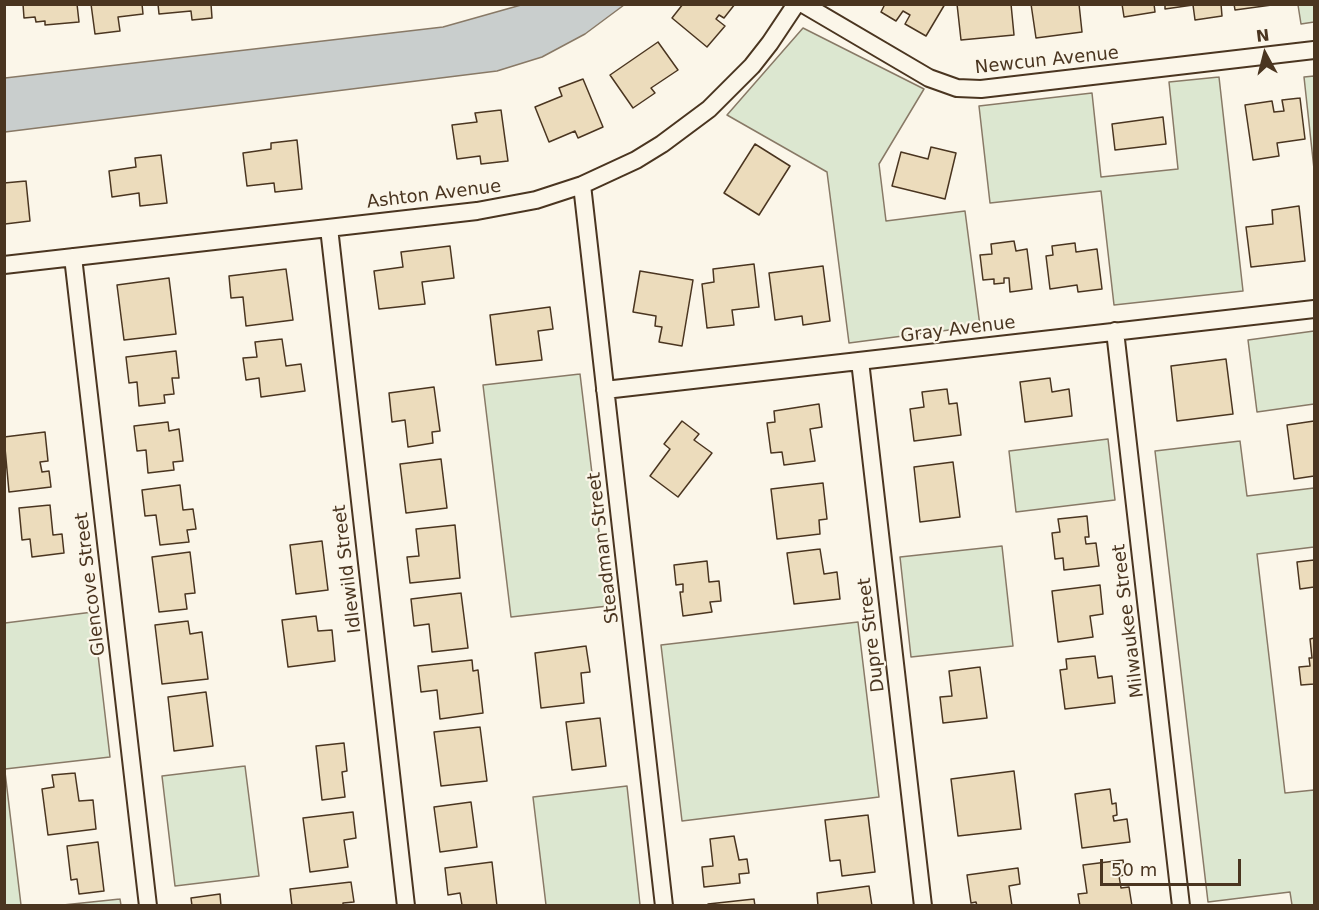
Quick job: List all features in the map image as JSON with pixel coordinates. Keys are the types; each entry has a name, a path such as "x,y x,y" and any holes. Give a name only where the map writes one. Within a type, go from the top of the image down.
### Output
{"street":[{"name":"Ashton Avenue","path":"4,265 507,206 536,200 582,185 627,164 662,144 710,109 752,66 796,4"},
{"name":"Newcun Avenue","path":"803,4 929,78 957,88 981,89 1314,50"},
{"name":"Steadman Street","path":"582,185 664,906"},
{"name":"Idlewild Street","path":"329,228 406,906"},
{"name":"Glencove Street","path":"74,257 148,906"},
{"name":"Gray Avenue","path":"605,390 1314,309"},
{"name":"Milwaukee Street","path":"1115,332 1181,906"},
{"name":"Dupre Street","path":"860,361 923,906"}],"green space":[{"path":"1298,5 1314,5 1314,22 1301,24"},
{"path":"803,28 924,89 879,164 886,221 965,211 980,326 849,343 827,172 727,115"},
{"path":"1314,76 1314,169 1304,77"},
{"path":"1219,77 1243,291 1114,305 1101,191 990,203 979,106 1092,93 1101,177 1178,169 1169,82"},
{"path":"1314,331 1314,404 1257,412 1248,340"},
{"path":"580,374 608,606 511,617 483,385"},
{"path":"1108,439 1115,500 1016,512 1009,451"},
{"path":"1240,441 1247,496 1314,488 1314,547 1257,554 1285,793 1314,790 1314,905 1292,905 1290,892 1208,902 1155,451"},
{"path":"1002,546 1013,646 911,657 900,557"},
{"path":"93,612 110,757 5,769 5,623"},
{"path":"858,622 879,797 682,821 661,645"},
{"path":"245,766 259,876 175,886 162,776"},
{"path":"5,772 21,905 5,905"},
{"path":"627,786 640,905 546,905 533,797"},
{"path":"120,899 121,905 63,905"}],"shaded area":[{"path":"521,5 624,5 585,34 542,57 497,71 5,132 5,78 443,27"}],"building":[{"path":"23,4 77,4 79,22 45,25 45,21 36,22 35,17 24,18"},
{"path":"91,4 142,4 143,14 118,17 120,31 95,34"},
{"path":"158,4 211,4 212,18 192,20 191,11 159,14"},
{"path":"683,4 735,4 724,18 719,15 716,19 725,26 707,47 672,18"},
{"path":"885,4 945,4 926,36 905,24 910,15 903,11 896,21 881,12"},
{"path":"957,4 1011,4 1014,35 961,40"},
{"path":"1031,4 1079,4 1082,32 1036,38"},
{"path":"1122,4 1154,4 1155,12 1124,17"},
{"path":"1165,4 1221,4 1222,16 1195,20 1193,5 1165,9"},
{"path":"1234,4 1279,4 1235,10"},
{"path":"658,42 678,70 651,88 655,93 633,108 610,75"},
{"path":"583,79 603,127 578,138 575,131 549,142 535,107 562,96 559,88"},
{"path":"1300,98 1305,139 1277,143 1279,156 1253,160 1245,105 1272,101 1274,112 1284,111 1282,100"},
{"path":"501,110 508,161 481,164 480,156 457,159 452,125 477,122 475,113"},
{"path":"1163,117 1166,144 1115,150 1112,124"},
{"path":"297,140 302,189 275,192 274,183 247,186 243,153 271,149 271,143"},
{"path":"755,144 790,166 759,215 724,193"},
{"path":"931,147 956,153 945,199 892,186 901,152 928,159"},
{"path":"161,155 167,203 140,206 139,193 112,197 109,171 136,167 135,158"},
{"path":"26,181 30,221 5,224 4,183"},
{"path":"1299,206 1305,261 1251,267 1246,227 1273,224 1272,210"},
{"path":"1014,241 1016,251 1027,249 1032,289 1010,292 1009,278 1004,278 1004,283 994,284 994,279 983,280 980,255 992,254 991,244"},
{"path":"1075,243 1076,252 1097,249 1102,289 1078,292 1077,285 1050,289 1046,256 1053,255 1052,246"},
{"path":"450,246 454,278 422,282 425,304 379,309 374,271 403,267 401,252"},
{"path":"754,264 759,307 732,310 734,325 707,328 702,284 714,282 713,269"},
{"path":"823,266 830,321 803,325 802,316 775,320 769,273"},
{"path":"286,269 293,320 246,326 243,297 231,298 229,276"},
{"path":"640,271 693,280 682,346 659,342 662,327 655,326 656,316 633,312"},
{"path":"169,278 176,334 124,340 117,285"},
{"path":"550,307 553,329 538,331 542,360 496,365 490,315"},
{"path":"282,339 286,366 301,364 305,391 261,397 259,378 246,380 243,358 257,357 255,342"},
{"path":"176,351 179,378 172,378 174,394 164,395 165,403 139,406 137,382 129,383 126,357"},
{"path":"1226,359 1233,414 1177,421 1171,366"},
{"path":"1050,378 1052,392 1069,389 1072,416 1025,422 1020,382"},
{"path":"434,387 440,431 432,432 433,443 408,447 405,420 392,422 389,393"},
{"path":"947,389 949,404 957,403 961,435 914,441 910,409 924,407 922,392"},
{"path":"819,404 822,427 810,429 815,461 784,465 782,452 771,453 767,423 775,422 774,411"},
{"path":"682,421 699,434 694,440 712,453 678,497 650,476 670,449 664,444"},
{"path":"1314,421 1314,476 1294,479 1287,425"},
{"path":"168,422 169,431 179,429 183,461 173,462 174,470 148,473 146,450 137,451 134,426"},
{"path":"45,432 48,461 40,462 42,472 49,471 51,487 9,492 4,437"},
{"path":"441,459 447,508 406,513 400,464"},
{"path":"953,462 960,517 920,522 914,467"},
{"path":"823,483 827,519 819,520 820,534 777,539 771,489"},
{"path":"180,485 183,510 193,509 196,529 187,530 189,542 160,545 156,515 145,516 142,490"},
{"path":"50,505 53,535 62,534 64,553 32,557 30,539 22,540 19,508"},
{"path":"1087,516 1089,537 1085,537 1086,544 1096,543 1099,566 1064,570 1063,558 1055,559 1052,533 1060,532 1058,519"},
{"path":"455,525 460,578 410,583 407,557 419,556 416,529"},
{"path":"322,541 328,590 296,594 290,545"},
{"path":"820,549 824,574 837,572 840,599 794,604 787,553"},
{"path":"190,552 195,593 185,594 187,609 159,612 152,557"},
{"path":"1314,560 1314,587 1300,589 1297,562"},
{"path":"707,561 709,582 719,581 721,601 710,602 712,612 683,616 680,592 683,592 683,584 676,585 674,565"},
{"path":"1100,585 1103,614 1090,616 1093,637 1058,642 1052,591"},
{"path":"461,593 468,648 432,652 429,624 414,626 411,599"},
{"path":"316,616 318,631 332,630 335,661 288,667 282,620"},
{"path":"188,621 190,634 202,632 208,679 162,684 155,625"},
{"path":"1314,638 1314,684 1301,685 1299,667 1310,666 1309,658 1312,658 1310,639"},
{"path":"586,646 590,672 581,673 584,703 541,708 535,653"},
{"path":"1095,656 1098,678 1112,676 1115,703 1065,709 1060,670 1067,669 1066,659"},
{"path":"472,660 473,671 478,670 483,713 440,719 437,690 421,692 418,666"},
{"path":"980,667 987,718 943,723 940,697 952,696 949,671"},
{"path":"206,692 213,746 174,751 168,697"},
{"path":"600,718 606,766 572,770 566,722"},
{"path":"480,727 487,781 441,786 434,732"},
{"path":"344,743 347,771 342,772 345,797 322,800 316,746"},
{"path":"1014,771 1021,829 958,836 951,779"},
{"path":"75,773 79,801 93,800 96,829 48,835 42,789 54,787 52,775"},
{"path":"1110,789 1112,804 1116,803 1117,815 1113,816 1114,821 1127,819 1130,842 1082,848 1075,794"},
{"path":"471,802 477,847 440,852 434,807"},
{"path":"353,812 356,838 344,840 348,867 310,872 303,818"},
{"path":"868,815 875,872 842,876 840,860 830,861 825,820"},
{"path":"734,836 739,860 747,859 749,873 739,874 740,883 704,887 702,867 713,866 710,839"},
{"path":"98,842 104,891 79,894 77,879 71,880 67,846"},
{"path":"1123,860 1125,875 1119,876 1121,888 1129,887 1132,906 1080,906 1078,894 1087,893 1083,865"},
{"path":"492,862 497,906 459,906 462,905 460,893 448,895 445,868"},
{"path":"1018,868 1020,884 1009,886 1012,906 977,906 976,902 971,903 967,875"},
{"path":"351,882 354,902 343,903 343,906 292,906 290,889"},
{"path":"869,886 872,906 818,906 817,893"},
{"path":"220,894 221,906 192,906 191,898"},
{"path":"754,899 755,906 708,906 708,904"}]}
